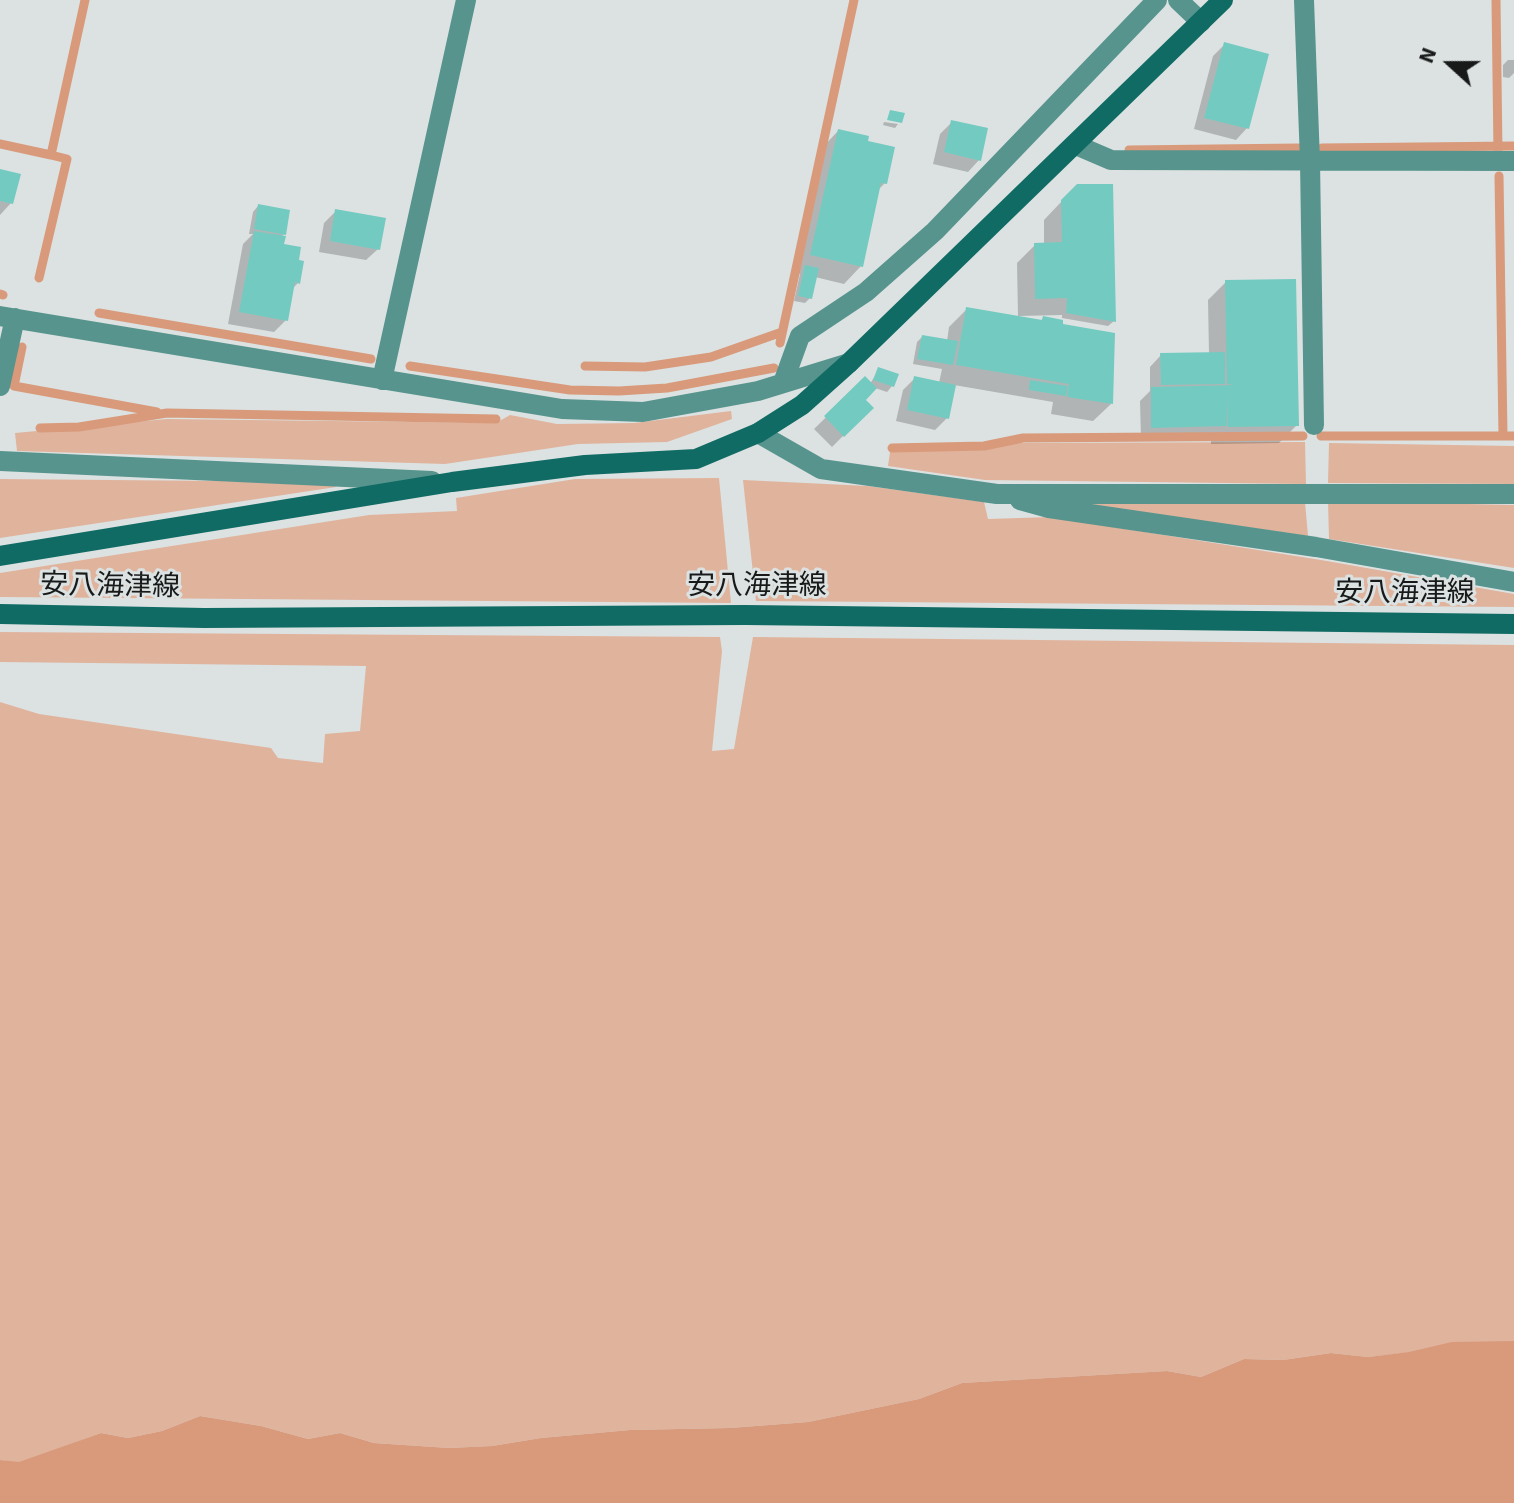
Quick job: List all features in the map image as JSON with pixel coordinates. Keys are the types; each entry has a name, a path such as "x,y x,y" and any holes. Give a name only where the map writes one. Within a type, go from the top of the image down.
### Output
{"main road":[{"path":"0,556 452,482 585,465 696,459 758,433 802,405 849,363 1223,0"},
{"name":"安八海津線","path":"0,614 204,618 745,615 1514,624"}],"street":[{"path":"382,380 466,0"},
{"path":"783,383 800,336 866,292 935,231 1157,0"},
{"path":"1178,0 1201,22"},
{"path":"1304,0 1314,425"},
{"path":"1076,145 1111,160 1514,161"},
{"path":"0,386 8,317 562,409 643,412 758,391 849,363"},
{"path":"758,433 821,469 997,494 1049,508 1316,547 1514,582"},
{"path":"0,461 452,482"},
{"path":"997,494 1514,494"}],"shaded area":[{"path":"731,411 732,419 667,442 578,444 445,464 17,451 15,433 167,419 496,423 510,415 557,424 634,423"},
{"path":"1305,442 1306,484 985,480 888,466 890,452 983,449 1019,443"},
{"path":"1329,443 1514,446 1514,484 1328,483"},
{"path":"719,478 731,603 0,597 0,573 369,515 457,511 456,498 575,479"},
{"path":"0,479 330,482 336,487 0,538"},
{"path":"743,480 868,486 984,502 988,519 1051,517 1327,561 1514,594 1514,607 756,601"},
{"path":"1328,501 1514,505 1514,568 1329,539"},
{"path":"1305,502 1308,536 1075,503"},
{"path":"0,632 720,637 722,651 712,751 734,749 753,637 1514,645 1514,1341 1368,1357 1331,1353 1283,1360 1244,1359 1201,1377 1167,1371 962,1383 919,1399 808,1422 730,1428 630,1430 492,1446 449,1448 374,1443 340,1433 308,1439 261,1426 200,1416 162,1431 128,1438 101,1433 19,1463 0,1460 0,702 39,714 271,748 278,758 323,763 325,734 360,731 366,666 0,662"},
{"path":"1514,1341 1514,1503 0,1503 0,1460 19,1462 101,1433 128,1438 162,1431 200,1416 261,1426 308,1439 340,1433 374,1443 449,1448 492,1446 630,1430 730,1428 808,1422 919,1399 962,1383 1167,1371 1201,1377 1244,1359 1283,1360 1331,1353 1368,1357 1452,1342"}],"building":[{"path":"1224,42 1269,54 1249,129 1204,118"},
{"path":"890,110 905,113 902,123 887,120"},
{"path":"951,120 988,128 981,161 944,152"},
{"path":"838,129 869,136 868,141 895,147 887,184 881,183 863,267 810,255"},
{"path":"0,169 21,174 13,204 0,201"},
{"path":"1077,184 1113,184 1116,322 1066,313 1067,298 1035,299 1034,243 1062,242 1061,200"},
{"path":"258,204 290,210 286,235 254,229"},
{"path":"335,209 386,218 380,250 330,241"},
{"path":"254,231 286,236 284,244 301,247 299,260 304,261 300,284 295,282 288,321 239,312"},
{"path":"805,265 819,268 812,299 798,296"},
{"path":"1296,279 1299,426 1228,427 1227,392 1227,426 1151,428 1151,387 1234,385 1227,384 1225,280"},
{"path":"966,307 1042,320 1043,316 1063,320 1063,324 1115,333 1113,404 1067,397 1069,384 956,365"},
{"path":"922,335 958,341 953,365 917,359"},
{"path":"1225,352 1225,384 1161,385 1160,353"},
{"path":"878,367 899,374 894,387 873,380"},
{"path":"865,376 877,388 866,400 874,408 844,437 824,416"},
{"path":"914,376 956,385 949,419 907,410"},
{"path":"1030,380 1068,386 1066,396 1029,390"}],"waterway":[{"path":"39,278 67,159 51,155 85,0"},
{"path":"780,343 854,0"},
{"path":"1496,0 1498,152"},
{"path":"0,144 51,155"},
{"path":"1322,148 1514,146"},
{"path":"1129,150 1298,148"},
{"path":"1499,176 1503,436"},
{"path":"99,313 371,359"},
{"path":"585,366 645,367 711,357 782,332"},
{"path":"22,347 14,386 157,412"},
{"path":"410,366 570,390 619,391 667,388 774,368"},
{"path":"40,428 79,427 167,413 496,419"},
{"path":"892,448 984,446 1023,438 1303,436"},
{"path":"1321,436 1514,436"}]}
